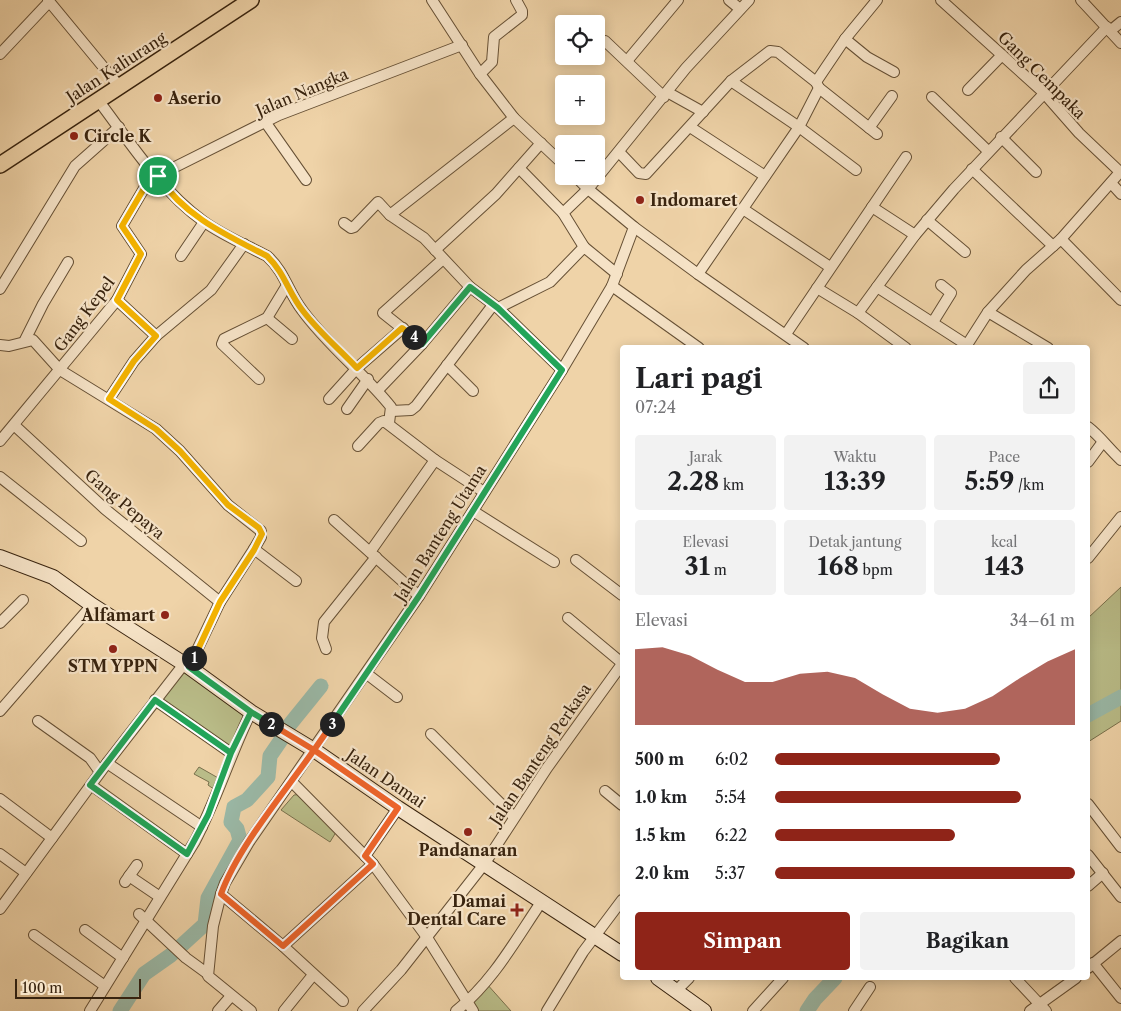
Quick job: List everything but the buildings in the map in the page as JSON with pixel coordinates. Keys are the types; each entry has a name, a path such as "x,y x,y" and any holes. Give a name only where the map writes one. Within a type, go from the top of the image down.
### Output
{"main road":[{"name":"Jalan Kaliurang","path":"0,165 251,0"},
{"name":"Jalan Damai","path":"0,557 53,577 92,605 187,666 251,712 314,750 398,808 620,953"},
{"path":"661,980 677,990 700,1010"}],"street":[{"path":"432,0 480,74 514,118 555,157"},
{"path":"480,74 492,62 494,38 522,15 522,10 516,0"},
{"path":"627,61 678,0"},
{"path":"729,0 740,9"},
{"path":"563,213 588,189 686,68 749,0"},
{"path":"698,274 799,127 817,85 845,39 877,0"},
{"name":"Gang Cempaka","path":"941,0 1043,92 1079,133 1120,172"},
{"path":"1081,0 1121,44"},
{"path":"0,54 48,1 119,86"},
{"path":"858,313 927,220 988,151 1043,92 1108,29 1121,22"},
{"path":"845,39 867,56 894,72"},
{"path":"605,41 666,94 704,112"},
{"name":"Jalan Nangka","path":"158,176 266,122 313,101 462,45"},
{"path":"619,152 639,173 646,174 731,81 766,53 774,51 873,131 892,96"},
{"path":"968,90 1002,55"},
{"path":"731,81 799,127 856,170"},
{"path":"932,97 988,151"},
{"path":"98,100 158,176 166,189 204,222 267,256 284,278 302,310 378,390 392,411 389,423"},
{"path":"390,215 514,118"},
{"path":"266,122 306,180"},
{"path":"0,289 75,166 119,127"},
{"path":"690,127 766,176"},
{"path":"1001,137 1036,172"},
{"path":"435,250 496,194 541,144"},
{"path":"786,334 906,157"},
{"path":"520,168 563,213 584,247 617,274"},
{"path":"972,169 1121,300"},
{"path":"967,345 988,312 1026,270 1057,242 1120,172"},
{"name":"Gang Kepel","path":"0,441 117,300 141,254 122,226 149,180 158,176"},
{"path":"1111,183 1121,194"},
{"path":"584,185 634,227 800,345"},
{"path":"344,223 351,228 354,227 378,202 390,215 424,238 470,287 495,307 562,370"},
{"path":"872,207 915,235"},
{"path":"743,209 830,267"},
{"path":"927,220 965,252"},
{"path":"181,256 204,222"},
{"name":"Jalan Banteng Utama","path":"208,974 213,926 225,883 249,842 419,596 562,370 612,286 634,227"},
{"path":"109,399 134,361 156,336 211,290 244,244"},
{"path":"392,411 411,410 495,307 550,282 584,247"},
{"path":"422,344 382,313 443,259"},
{"path":"25,340 68,262"},
{"path":"259,379 222,344 224,339 267,318 284,278"},
{"path":"933,322 950,293 941,285"},
{"path":"612,286 695,345"},
{"path":"378,390 422,344 470,287"},
{"path":"877,287 933,322 965,345"},
{"path":"817,288 858,313 901,345"},
{"path":"117,300 156,336"},
{"path":"988,312 1043,345"},
{"path":"267,318 292,339"},
{"path":"329,399 357,368 402,328"},
{"path":"0,344 9,346 25,340 33,340 60,370 156,429 180,451 228,505 259,528 262,537 220,602 187,666 155,700 90,785 0,909"},
{"path":"448,365 473,390"},
{"path":"347,409 368,380"},
{"path":"358,446 379,423 384,421 436,460 484,492"},
{"name":"Gang Pepaya","path":"14,426 105,510 220,602"},
{"path":"1090,428 1100,436 1102,443 1121,460"},
{"path":"1090,459 1102,443"},
{"path":"326,649 322,638 324,622 373,555 436,460"},
{"path":"0,477 81,541"},
{"path":"473,511 554,562"},
{"path":"1090,556 1121,517"},
{"path":"334,520 419,596"},
{"path":"254,550 296,581"},
{"path":"576,560 620,594"},
{"path":"0,622 23,600"},
{"path":"0,711 92,605"},
{"path":"568,618 620,662"},
{"name":"Jalan Banteng Perkasa","path":"363,1011 401,970 485,863 514,817 620,667"},
{"path":"366,674 397,697"},
{"path":"155,700 231,753"},
{"path":"90,1011 123,958 144,917 202,827 231,753 251,712"},
{"path":"38,721 90,758 100,772"},
{"path":"431,734 514,817"},
{"path":"107,763 202,827"},
{"path":"292,782 373,864 426,936 470,1007"},
{"path":"90,785 186,853"},
{"path":"605,791 620,802"},
{"path":"0,799 52,838"},
{"path":"1090,807 1121,847"},
{"path":"365,856 398,808"},
{"path":"0,854 26,873"},
{"path":"1090,857 1121,897"},
{"path":"283,946 373,864"},
{"path":"136,865 127,879 159,896"},
{"path":"1090,884 1103,873"},
{"path":"0,889 9,896"},
{"path":"221,894 283,946 343,1001"},
{"path":"456,1011 470,1007 542,901"},
{"path":"547,1011 575,964 620,903"},
{"path":"144,917 186,958 208,974 213,982 251,1011"},
{"path":"85,930 123,958"},
{"path":"34,935 105,986"},
{"path":"1121,941 1090,966 1121,998"},
{"path":"284,1011 313,975"},
{"path":"677,990 686,980"},
{"path":"753,1011 781,980"},
{"path":"1017,980 1043,1007"},
{"path":"1030,1011 1043,1007 1071,980"},
{"path":"856,1010 870,987"},
{"path":"218,1011 231,996"}],"green space":[{"path":"1121,587 1121,721 1090,741 1090,616"},
{"path":"185,665 250,714 231,752 156,699"},
{"path":"199,767 220,779 215,790 208,785 209,782 194,774"},
{"path":"303,794 338,829 330,842 281,810 294,795"},
{"path":"486,983 511,1011 474,1011 470,1007"}],"waterway":[{"path":"287,728 321,686"},
{"path":"1090,714 1121,697"},
{"path":"120,1011 144,974 171,955 205,924 208,898 240,840 237,829 231,822 234,807 247,800 268,777 270,756 283,737"},
{"path":"807,1011 815,999 833,980"}],"place":[{"name":"Aserio","path":"158,98"},
{"name":"Circle K","path":"74,136"},
{"name":"Indomaret","path":"640,200"},
{"name":"Alfamart","path":"165,615"},
{"name":"STM YPPN","path":"113,649"},
{"name":"Pandanaran","path":"468,832"},
{"name":"Damai Dental Care","path":"517,910"}],"route":[{"path":"158,176 149,180 122,226 124,232 141,251 141,254 117,300 156,336 134,361 109,399 156,429 180,451 228,505 261,531 262,537 220,602 189,667 251,712 231,753 208,815 187,854 90,785 155,700 231,753 251,712 314,750 249,842 225,883 221,894 283,946 373,864 365,856 398,808 314,750 419,596 562,370 498,308 470,287 422,344 402,328 357,368 302,310 287,285 281,270 267,256 208,225 166,189 158,176"}]}
